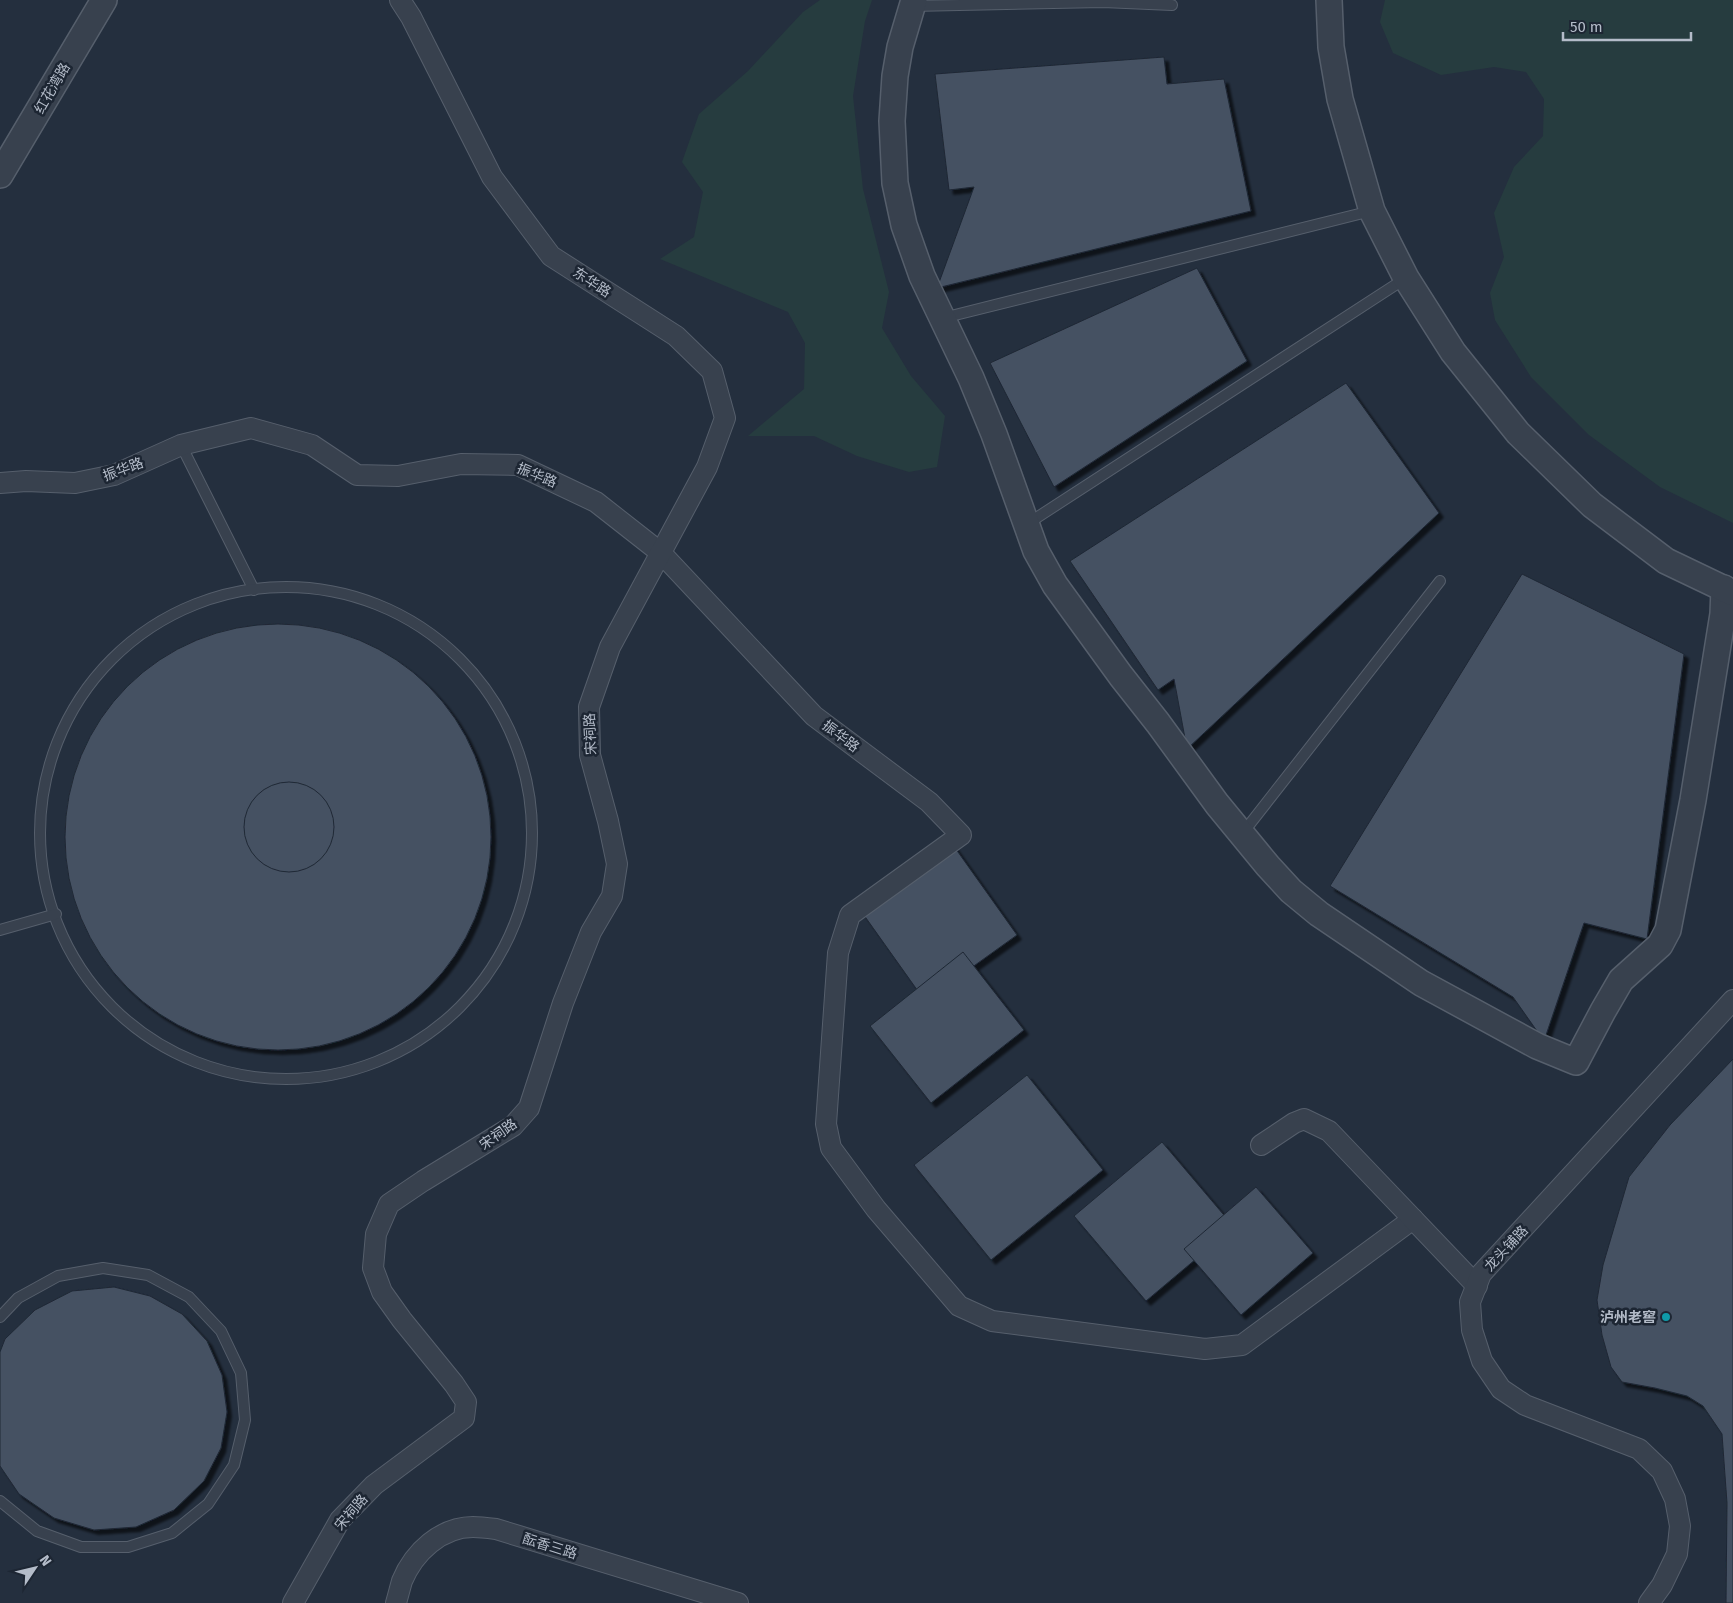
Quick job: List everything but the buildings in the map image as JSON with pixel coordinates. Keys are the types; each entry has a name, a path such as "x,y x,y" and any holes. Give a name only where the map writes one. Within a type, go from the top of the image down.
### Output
{"street":[{"name":"红花湾路","path":"0,176 104,0"},
{"name":"东华路","path":"400,0 492,177 551,256 676,336 712,371 725,418 707,467 661,553"},
{"path":"912,3 900,47 895,76 892,121 895,183 904,225 922,276 971,378 994,434 1036,551 1055,585 1120,676 1242,834 1291,891 1319,914 1422,983 1538,1046 1576,1062 1621,980 1660,944 1668,930 1694,800 1728,591 1666,561 1585,499 1518,433 1453,352 1406,278 1372,211 1340,99 1332,47 1329,0"},
{"name":"振华路","path":"0,483 26,481 74,483 114,475 181,445 251,428 312,445 357,475 398,476 460,464 518,465 596,502 661,553 814,716 928,802 961,835 850,915 838,953 826,1124 831,1148 876,1210 959,1306 992,1321 1205,1349 1242,1345 1413,1219"},
{"name":"宋祠路","path":"293,1603 340,1520 374,1486 464,1418 466,1402 382,1292 373,1268 376,1234 389,1204 513,1126 529,1108 570,985 591,932 612,896 617,864 608,821 590,755 589,707 610,647 661,553"},
{"name":"龙头铺路","path":"1649,1603 1662,1585 1677,1554 1680,1526 1675,1499 1662,1471 1639,1449 1552,1417 1525,1405 1502,1389 1482,1361 1472,1330 1470,1302 1481,1274 1733,1000"},
{"path":"1262,1145 1294,1123 1304,1119 1329,1131 1476,1286"},
{"name":"酝香三路","path":"396,1603 403,1580 414,1559 432,1540 450,1531 472,1526 496,1529 738,1603"}],"lane":[{"path":"912,3 1103,2 1172,5"},
{"path":"943,318 1372,211"},
{"path":"1027,524 1406,278"},
{"path":"181,445 254,590"},
{"path":"1242,834 1440,581"},
{"path":"299,585 382,605 448,646 498,706 527,779 532,857 513,932 472,998 412,1047 339,1075 261,1080 186,1060 115,1012 64,942 56,914 40,860 45,774 78,696 137,633 214,595 299,585"},
{"path":"0,930 56,914"},
{"path":"0,1501 37,1531 81,1547 128,1548 172,1532 208,1504 234,1465 245,1420 240,1373 221,1331 189,1297 148,1275 103,1268 58,1276 18,1298 2,1312"}],"green space":[{"path":"820,0 872,0 865,21 853,96 863,189 889,292 882,328 911,376 945,416 937,467 909,472 857,456 814,436 748,436 804,389 805,343 788,312 660,259 694,237 703,192 682,162 699,114 748,71 803,12"},
{"path":"1385,0 1733,0 1733,523 1660,487 1589,435 1531,377 1495,320 1490,293 1504,257 1494,213 1514,167 1543,136 1544,99 1526,72 1494,67 1441,75 1393,53 1380,22"}],"place":[{"name":"泸州老窖","path":"1666,1317"}]}
